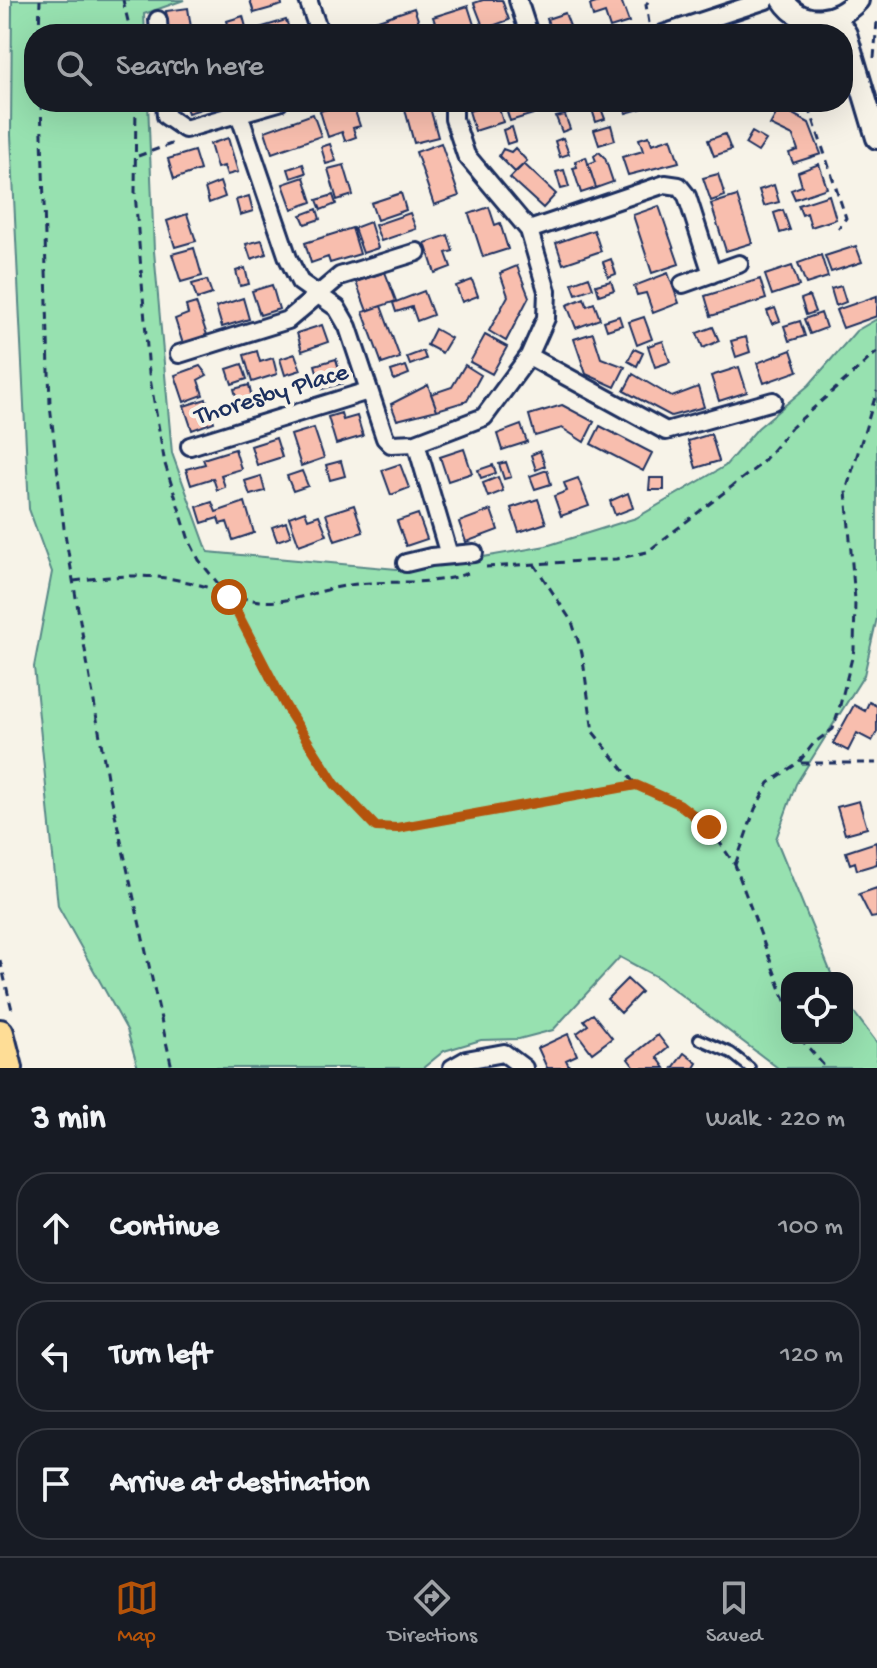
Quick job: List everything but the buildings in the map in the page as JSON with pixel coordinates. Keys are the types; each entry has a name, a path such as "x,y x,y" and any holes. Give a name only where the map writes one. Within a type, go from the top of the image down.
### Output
{"highway":[{"path":"0,1033 9,1068"}],"street":[{"path":"308,0 316,24"},
{"path":"518,0 526,24"},
{"path":"693,24 766,0"},
{"path":"783,0 796,14 809,19 836,18 858,0"},
{"path":"836,18 840,24"},
{"path":"853,57 877,138"},
{"path":"166,112 166,116 185,129 246,112"},
{"path":"239,114 288,258 300,282 337,308 348,327 368,391 391,444 416,443 484,417 529,356 546,318 547,291 529,230 466,155 454,112"},
{"path":"529,230 665,184 679,186 687,196 712,274"},
{"path":"179,354 288,320 340,276 417,252"},
{"path":"683,284 739,264"},
{"path":"529,356 666,431 773,401"},
{"name":"Thoresby Place","path":"190,446 368,391"},
{"path":"416,443 449,555"},
{"path":"406,563 474,553"},
{"path":"452,1068 466,1060 504,1053 524,1068"}],"lane":[{"path":"699,1039 731,1053 750,1068"}],"path":[{"path":"39,24 40,0"},
{"path":"123,0 129,24"},
{"path":"649,0 646,5 649,24"},
{"path":"874,70 877,22"},
{"path":"41,112 50,405 73,581 108,783 172,1068"},
{"path":"136,112 135,192 149,373 162,450 189,540 199,560 229,597 286,707 335,784 376,827 397,828 636,785"},
{"path":"809,112 826,152 846,218 838,229"},
{"path":"138,156 180,141 185,129"},
{"path":"73,581 120,575 184,581 229,597 265,601 295,599 346,586 458,578 496,564 616,559 647,552 761,464 791,428 877,352"},
{"path":"735,865 745,831 769,783 799,762 814,743 833,729 854,650 855,600 846,491 877,391"},
{"path":"534,564 572,622 582,653 593,732 636,785 679,804 709,827 735,865 781,990"},
{"path":"799,762 877,763"},
{"path":"805,1044 826,1068"}],"green space":[{"path":"12,0 184,0 144,14 144,24 24,24 24,112 148,112 154,251 172,453 208,552 408,570 546,546 636,518 725,466 758,428 809,385 856,331 877,319 877,618 864,675 796,784 776,839 831,972 781,972 781,1044 853,1044 853,1011 877,1043 877,1068 778,1068 657,977 620,957 553,1030 519,1039 481,1040 444,1051 423,1068 138,1068 127,1030 58,906 34,667 52,572 29,509 11,135"}],"route":[{"path":"229,597 267,676 335,784 376,827 397,828 636,785 679,804 709,827"}]}
